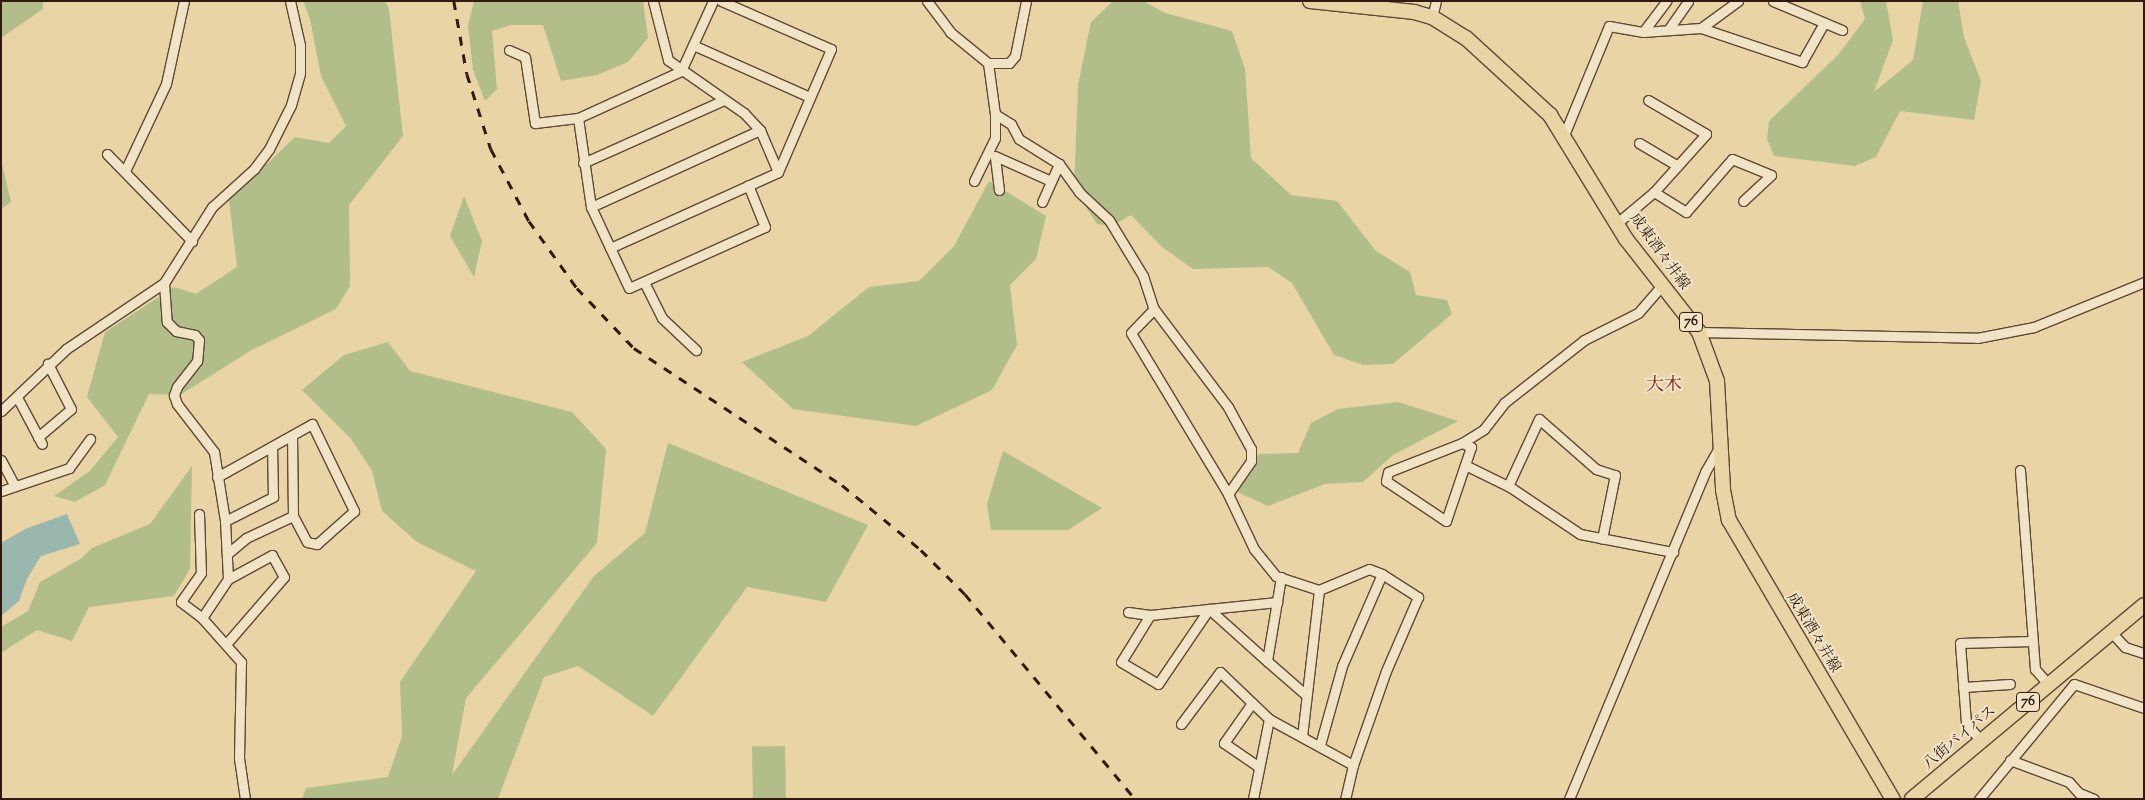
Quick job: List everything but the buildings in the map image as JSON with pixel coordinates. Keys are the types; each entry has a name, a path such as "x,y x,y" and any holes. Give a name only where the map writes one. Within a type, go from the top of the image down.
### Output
{"main road":[{"name":"成東酒々井線","path":"1310,1 1414,12 1432,17 1466,38 1550,115 1616,222 1699,332 1717,381 1725,507 1736,534 1893,799"},
{"name":"八街バイパス","path":"1912,799 2144,605"}],"street":[{"path":"125,171 166,84 184,1"},
{"path":"1,411 48,364 164,283 212,207 254,169 269,149 291,105 301,59 290,1"},
{"path":"653,1 668,60 681,71 710,86 724,100 744,113 760,130 778,172"},
{"path":"510,50 525,58 535,124 578,118 681,71 714,1"},
{"path":"610,248 778,172 831,49 721,1"},
{"path":"927,1 950,32 988,63 1009,63 1015,56 1026,1"},
{"path":"1432,17 1436,1"},
{"path":"1643,32 1666,1"},
{"path":"1668,30 1688,1"},
{"path":"1701,28 1738,1"},
{"path":"1773,1 1842,30"},
{"path":"1564,135 1606,29 1609,26 1643,32 1701,28 1802,62 1824,23"},
{"path":"693,46 810,97"},
{"path":"974,181 995,138 995,114 988,63"},
{"path":"583,163 724,100"},
{"path":"1616,222 1654,192 1706,134 1648,100"},
{"path":"995,114 1011,124 1020,139 1058,164 1079,192 1109,220 1125,243 1143,276 1154,309 1228,407 1251,449 1251,461 1228,494"},
{"path":"578,118 583,163 591,207 629,288 765,227 748,185"},
{"path":"591,207 760,130"},
{"path":"1639,143 1678,166"},
{"path":"107,154 192,241"},
{"path":"999,190 995,156 1051,181"},
{"path":"1654,192 1686,212 1732,159 1771,175 1743,201"},
{"path":"1042,202 1058,164"},
{"path":"644,282 662,318 696,350"},
{"path":"1699,332 1977,338 2034,327 2144,282"},
{"path":"164,283 167,322 176,331 195,335 201,347 198,361 177,387 177,404 209,442 217,476 224,521 228,579"},
{"path":"1462,443 1471,447 1446,521 1386,481 1388,472 1462,443 1484,429 1504,403 1584,340 1638,313 1662,285"},
{"path":"1154,309 1131,333 1228,494 1254,549 1281,577 1319,590 1369,569 1382,574 1418,597 1386,671 1353,765 1345,799"},
{"path":"17,397 40,441 70,409 48,364"},
{"path":"1508,486 1539,419 1596,468 1615,475 1602,539"},
{"path":"217,476 312,424 354,511 317,544 307,542 293,516 292,436"},
{"path":"1,491 14,484 36,481 69,468 90,439"},
{"path":"1569,799 1705,472 1718,446 1722,446"},
{"path":"224,521 273,497 272,447"},
{"path":"1,460 14,484"},
{"path":"1465,465 1508,486 1580,534 1673,552"},
{"path":"2020,470 2035,669 2048,684"},
{"path":"199,514 201,574 181,602 202,618 241,662 238,758 245,799"},
{"path":"227,554 246,538 293,516"},
{"path":"202,618 228,579 272,555 284,577 227,644"},
{"path":"1320,745 1342,666 1382,574"},
{"path":"1267,660 1281,577"},
{"path":"1302,736 1305,694 1311,683 1319,590"},
{"path":"1128,612 1150,615 1277,602"},
{"path":"1210,609 1305,694"},
{"path":"1150,615 1121,662 1158,684 1210,609"},
{"path":"2111,632 2125,648 2144,653"},
{"path":"1981,741 1966,723 1960,644 2032,641"},
{"path":"1181,724 1220,672 1269,719 1320,745 1353,765"},
{"path":"1963,687 2010,684"},
{"path":"1979,799 2074,684 2144,708"},
{"path":"1252,703 1224,743 1259,767"},
{"path":"1252,799 1269,719"},
{"path":"2010,760 2069,782 2079,793 2094,799"}],"green space":[{"path":"1,1 43,1 43,9 1,38"},
{"path":"303,1 385,1 389,9 403,136 349,205 350,286 336,309 250,351 180,395 149,394 105,485 75,502 54,496 90,471 118,437 87,397 105,332 174,287 196,294 237,267 229,200 295,137 329,143 346,126 321,76 310,19"},
{"path":"474,1 643,1 648,38 628,62 597,75 561,81 543,25 511,25 492,31 497,89 485,101 473,70 468,26"},
{"path":"1113,1 1143,1 1165,13 1232,31 1245,69 1251,158 1291,195 1337,201 1376,251 1410,272 1416,295 1447,300 1452,314 1393,364 1363,365 1334,355 1292,283 1268,267 1193,269 1162,247 1131,215 1112,226 1097,224 1074,188 1078,85 1091,22"},
{"path":"1860,1 1886,1 1893,40 1874,92 1913,60 1923,1 1958,1 1964,37 1981,81 1974,120 1900,111 1876,157 1855,166 1774,156 1767,139 1769,121 1838,55 1865,19"},
{"path":"1,160 11,202 1,209"},
{"path":"989,181 1046,216 1036,259 1010,285 1017,345 992,390 916,426 793,409 742,362 808,336 869,287 919,281 954,246"},
{"path":"464,196 482,241 474,277 450,236"},
{"path":"388,342 410,371 572,412 606,449 597,543 466,698 452,775 594,576 645,533 668,443 868,525 826,602 747,587 653,716 578,666 544,677 498,799 302,799 306,788 388,777 402,736 400,682 476,571 417,542 382,511 372,471 351,439 302,390 344,355"},
{"path":"1398,402 1458,421 1393,455 1363,482 1325,484 1268,506 1233,490 1259,454 1298,453 1311,423 1338,409"},
{"path":"1003,451 1102,508 1068,530 991,530 987,504"},
{"path":"192,466 190,569 174,596 89,607 72,641 37,630 1,653 1,627 28,611 40,582 82,558 92,548 150,524"},
{"path":"785,746 786,799 753,799 752,747"}],"water":[{"path":"67,514 80,544 41,556 27,579 19,601 1,616 1,543 25,529"}],"railway":[{"path":"454,1 467,74 491,149 529,221 577,288 634,348 842,485 921,550 965,594 1135,799"}],"district":[{"name":"大木","path":"1664,386"}]}
